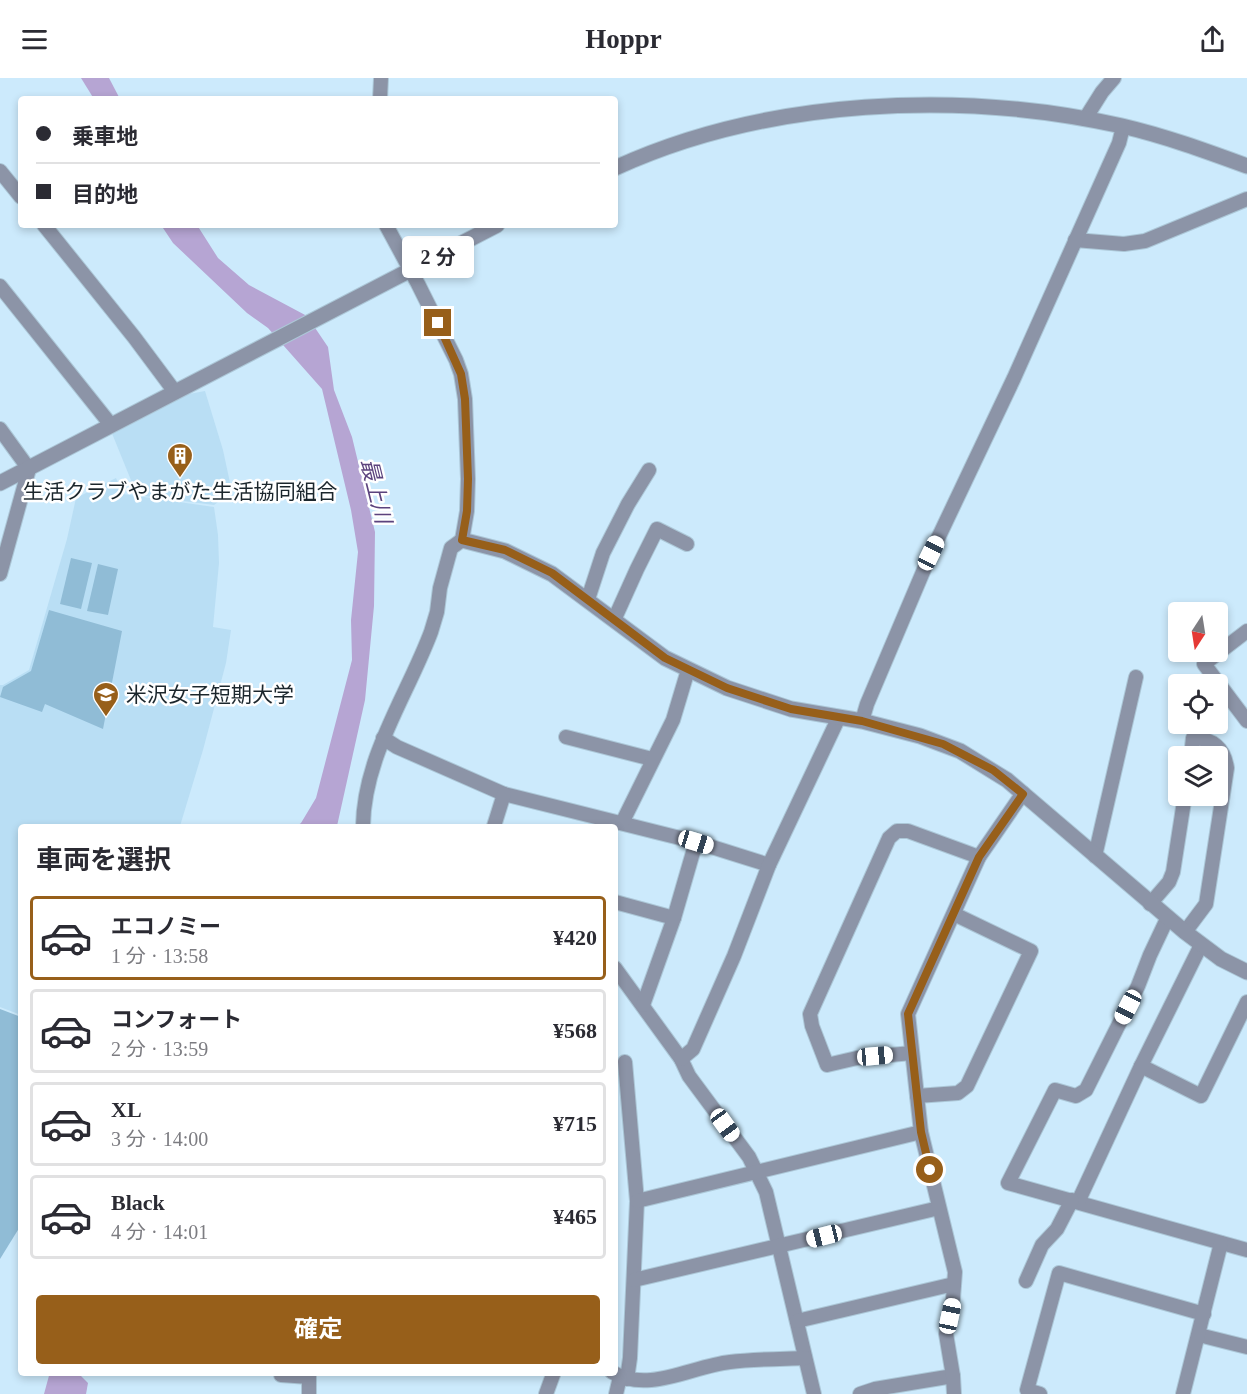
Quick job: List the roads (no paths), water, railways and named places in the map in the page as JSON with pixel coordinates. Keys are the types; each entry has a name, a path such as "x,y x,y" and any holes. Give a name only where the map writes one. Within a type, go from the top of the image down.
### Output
{"street":[{"path":"380,96 381,78"},
{"path":"1085,119 1114,78"},
{"path":"618,167 657,151 732,129 802,115 912,105 975,106 1085,119 1185,144 1247,166"},
{"path":"862,721 871,693 931,553 1014,378 1119,143 1123,127"},
{"path":"0,171 18,193"},
{"path":"1075,240 1124,244 1145,241 1247,199"},
{"path":"46,228 175,392"},
{"path":"363,824 370,781 383,738 431,632 451,548 462,540 467,511 466,410 461,374 411,270 388,228"},
{"path":"0,483 491,228"},
{"path":"0,286 111,424"},
{"path":"0,429 29,469"},
{"path":"0,574 29,469"},
{"path":"588,599 603,553 628,504 649,470"},
{"path":"614,620 657,529 687,544"},
{"path":"462,540 505,550 552,573 665,658 727,688 765,702 791,709 862,721 927,739 960,751 993,770 1023,794 1167,919 1221,959 1247,972"},
{"path":"1247,631 1204,664 1247,721"},
{"path":"622,823 673,720 688,670"},
{"path":"1095,856 1137,677"},
{"path":"681,1059 693,1049 734,956 769,865 839,717"},
{"path":"566,736 652,759"},
{"path":"383,738 397,747 504,794 696,842 769,865"},
{"path":"1192,746 1193,738 1204,738 1214,742 1217,746"},
{"path":"495,824 504,794"},
{"path":"954,1394 946,1334 953,1299 955,1272 921,1132 908,1014 979,857 1023,794"},
{"path":"1150,904 1169,882 1173,872 1183,806"},
{"path":"1185,932 1206,904 1221,806"},
{"path":"912,1053 857,1058 827,1065 812,1026 810,1014 889,838 897,831 908,831 979,857"},
{"path":"643,1005 674,918 696,842"},
{"path":"618,903 674,918"},
{"path":"917,1096 958,1093 967,1086 1030,951 954,914"},
{"path":"1167,919 1138,987 1086,1090 1076,1096 1055,1090 1008,1183 1247,1250"},
{"path":"1026,1281 1042,1245 1057,1229 1075,1201 1201,945"},
{"path":"618,972 681,1059 689,1076 749,1157 757,1172 766,1192 814,1394"},
{"path":"1141,1066 1201,1096 1247,1002"},
{"path":"616,1394 620,1376 630,1358 637,1201 625,1062"},
{"path":"637,1201 921,1132"},
{"path":"634,1280 778,1248 939,1208"},
{"path":"1183,1394 1221,1243"},
{"path":"1040,1394 1027,1390 1059,1273 1204,1314"},
{"path":"797,1321 954,1284"},
{"path":"1199,1335 1247,1347"},
{"path":"620,1376 665,1380 710,1365 805,1358"},
{"path":"309,1376 309,1394"},
{"path":"546,1394 553,1376"},
{"path":"860,1394 874,1389 953,1376"}],"place":[{"name":"生活クラブやまがた生活協同組合","path":"180,479"},
{"name":"米沢女子短期大学","path":"106,718"}],"water label":[{"name":"最上川","path":"376,491"}]}
